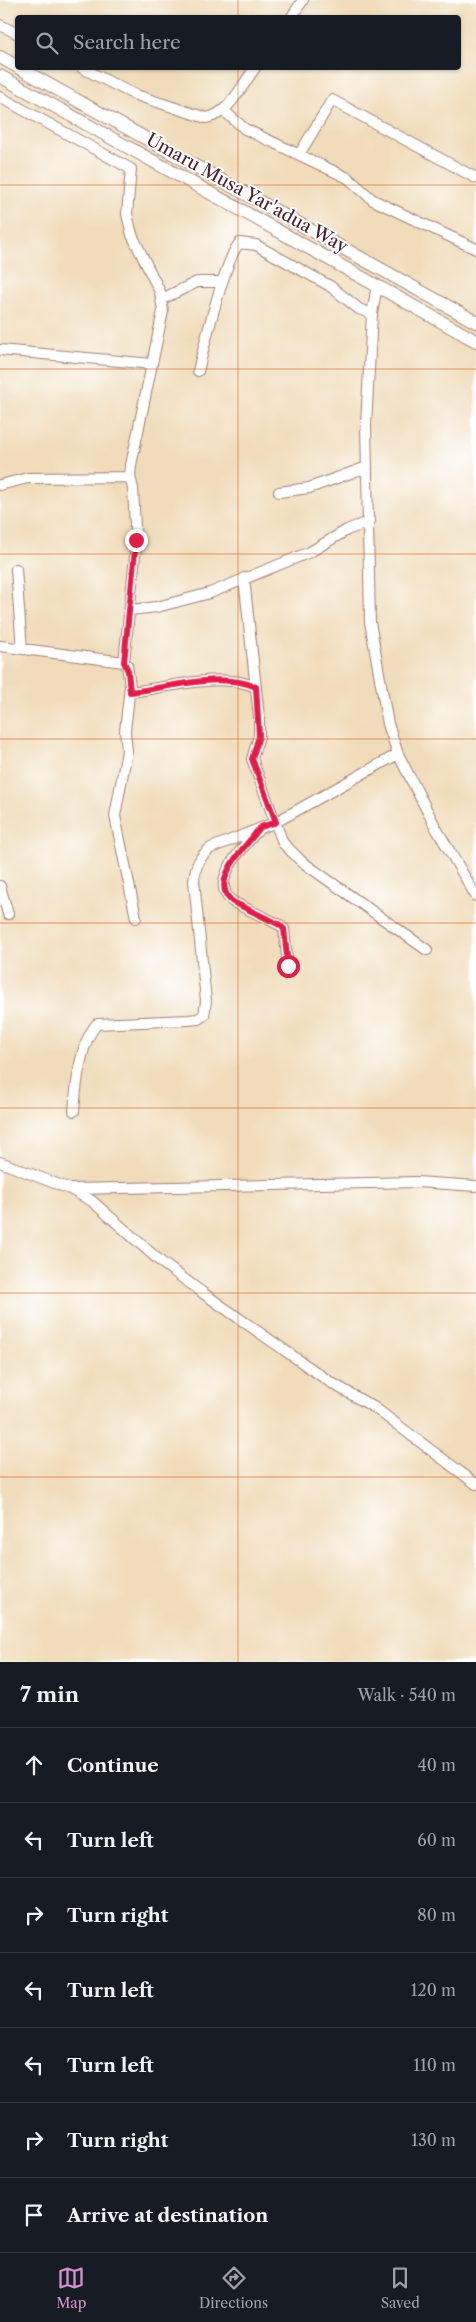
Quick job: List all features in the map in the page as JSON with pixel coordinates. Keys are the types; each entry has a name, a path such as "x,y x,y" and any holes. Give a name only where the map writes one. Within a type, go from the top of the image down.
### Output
{"main road":[{"name":"Umaru Musa Yar'adua Way","path":"0,57 15,65"},
{"name":"Umaru Musa Yar'adua Way","path":"23,70 476,322"},
{"name":"Umaru Musa Yar'adua Way","path":"0,76 476,341"}],"street":[{"path":"293,15 303,0"},
{"path":"0,26 15,33"},
{"path":"86,70 133,94 206,118 216,117 224,111 254,70"},
{"path":"0,97 130,169 127,214 132,235 162,299 160,328 130,477 136,546 124,662 128,671 130,692 125,731 127,751 114,810 136,918"},
{"path":"300,153 332,100 476,178"},
{"path":"224,111 245,129 300,153 348,178 372,200 476,249"},
{"path":"198,371 222,282 236,246 246,242 256,245 330,286 353,306 372,314"},
{"path":"162,299 179,289 198,282 222,282"},
{"path":"377,285 372,314 366,425 370,521 370,622 388,724 398,754 436,828 476,896"},
{"path":"0,350 152,364"},
{"path":"279,492 309,488 368,468"},
{"path":"0,484 28,478 130,477"},
{"path":"130,610 180,602 310,552 347,530 370,521"},
{"path":"16,569 22,649"},
{"path":"244,578 256,687 259,736 252,759 284,843 292,854 427,950"},
{"path":"0,646 124,662"},
{"path":"130,692 198,682 235,682 246,683 256,687"},
{"path":"74,1111 77,1079 84,1052 92,1029 97,1024 188,1020 198,1019 204,1015 206,1000 195,872 203,853 276,822 398,754"},
{"path":"260,828 236,854 226,878 224,891 233,902 280,925 284,929 288,966"},
{"path":"0,886 8,914"},
{"path":"0,1162 70,1189 92,1201 161,1262 203,1293 330,1382 375,1408 476,1484"},
{"path":"70,1189 418,1182 476,1186"}],"route":[{"path":"136,540 127,648 124,662 127,665 130,692 161,689 198,682 235,682 246,683 256,687 259,736 252,759 276,822 260,828 236,854 229,868 224,891 233,902 269,919 284,929 288,966"}]}
